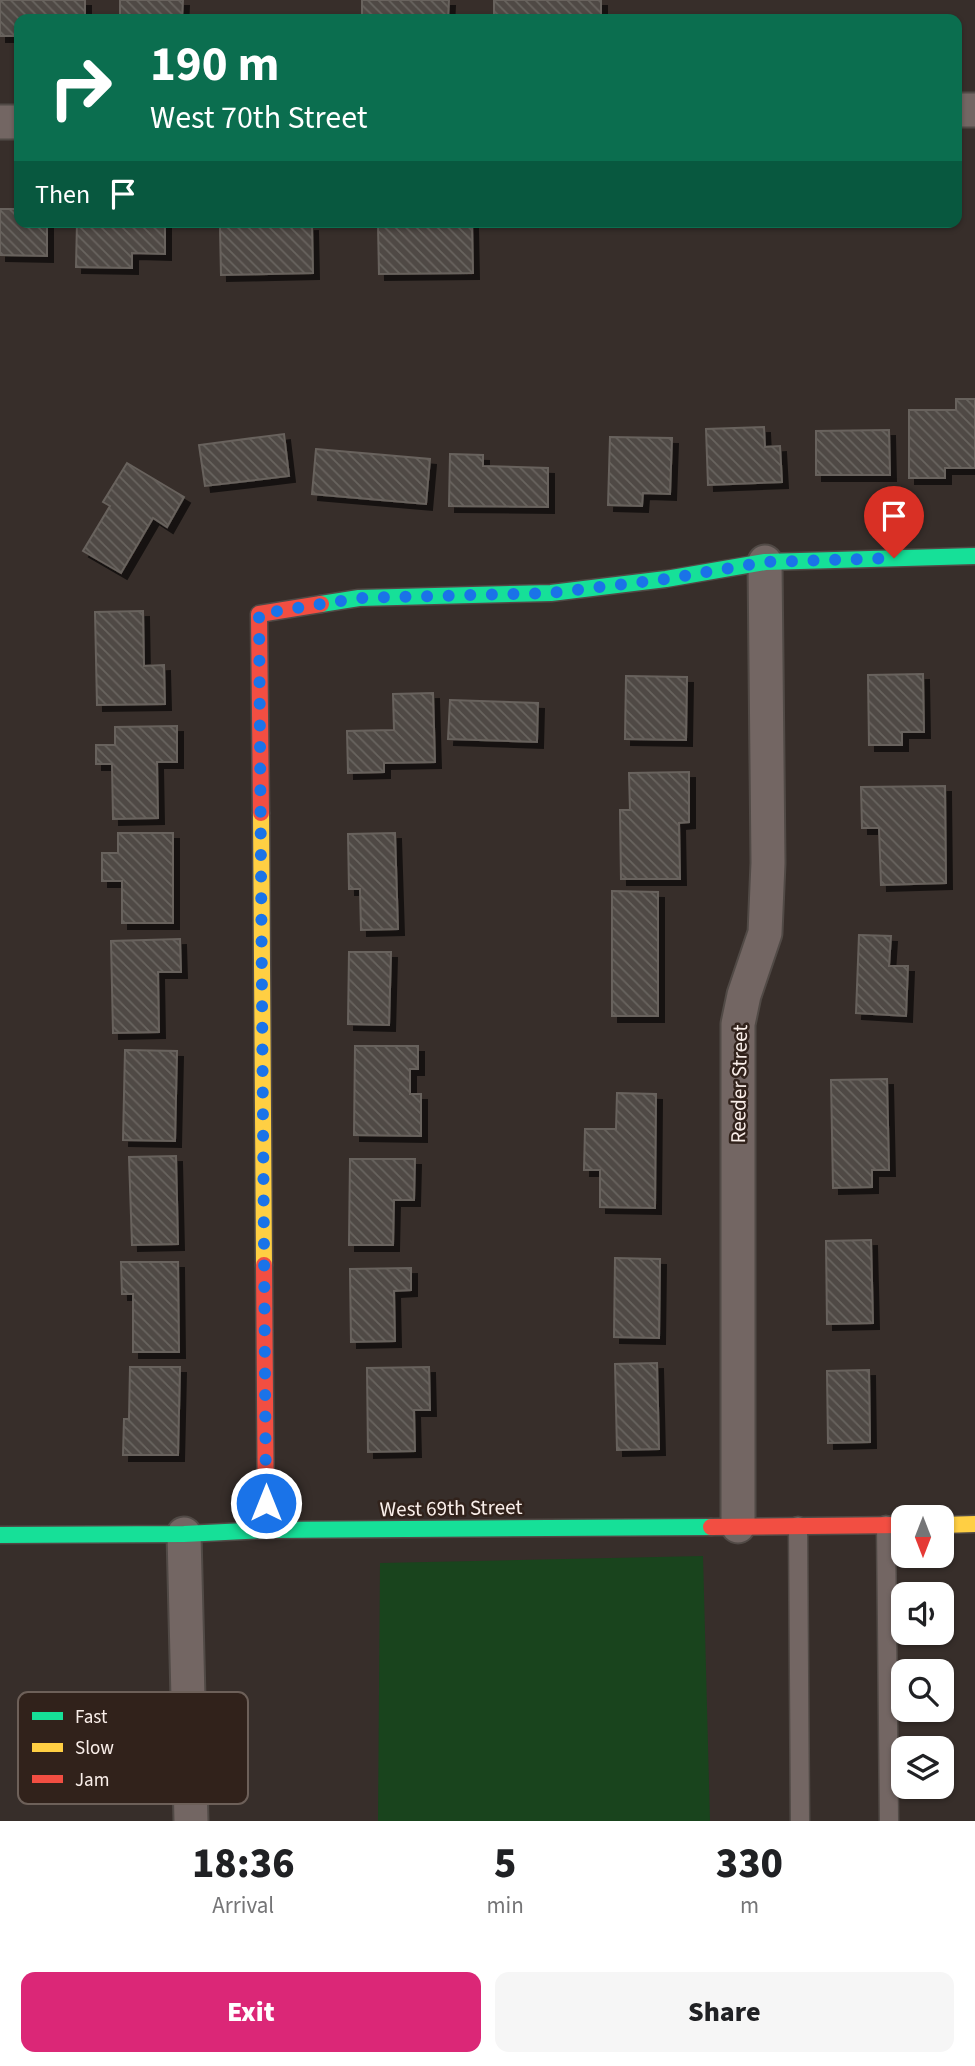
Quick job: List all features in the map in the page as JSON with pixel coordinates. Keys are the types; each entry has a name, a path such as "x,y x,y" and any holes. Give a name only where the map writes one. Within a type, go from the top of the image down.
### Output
{"street":[{"path":"266,1530 259,614 359,598 551,593 666,579 765,562 975,556"},
{"name":"Reeder Street","path":"738,1526 738,1024 744,995 765,933 768,863 765,562"},
{"path":"954,1525 975,1524"},
{"name":"West 69th Street","path":"0,1535 891,1525"},
{"path":"184,1534 188,1692"}],"lane":[{"path":"798,1526 800,1821"},
{"path":"889,1821 894,1568"}],"green space":[{"path":"703,1556 710,1821 378,1821 380,1563"}],"building":[{"path":"0,0 85,0 85,14 14,14 14,36 0,36"},
{"path":"120,0 183,0 182,14 120,14"},
{"path":"362,0 449,0 448,14 362,14"},
{"path":"494,0 601,0 601,14 494,14"},
{"path":"0,209 14,209 14,228 47,228 47,256 0,255"},
{"path":"77,228 165,228 165,254 132,253 132,268 76,267"},
{"path":"220,228 312,228 313,273 221,275"},
{"path":"378,228 472,228 473,273 379,274"},
{"path":"956,399 975,399 975,468 945,468 945,478 909,478 909,410 956,410"},
{"path":"764,427 765,447 780,446 782,482 708,485 706,429"},
{"path":"889,430 890,475 816,475 816,431"},
{"path":"284,434 289,476 205,486 199,445"},
{"path":"610,437 672,438 670,494 643,493 642,506 608,505"},
{"path":"316,449 430,459 426,504 312,494"},
{"path":"450,454 483,455 483,466 548,468 548,507 449,506"},
{"path":"127,463 184,497 167,527 153,518 121,573 83,551 110,506 103,502"},
{"path":"143,611 144,666 164,665 165,704 97,705 95,612"},
{"path":"923,674 924,732 902,732 902,745 869,745 868,675"},
{"path":"626,676 687,677 686,740 625,739"},
{"path":"433,693 435,762 384,763 384,772 348,773 347,731 394,730 393,694"},
{"path":"450,700 538,703 537,742 448,739"},
{"path":"177,726 177,762 157,762 158,818 113,819 112,764 96,764 96,745 115,745 115,727"},
{"path":"689,772 689,822 679,823 680,879 621,879 620,810 630,810 629,773"},
{"path":"945,786 946,883 881,885 879,828 862,828 861,787"},
{"path":"118,833 173,833 173,923 122,923 122,881 102,881 102,853 118,853"},
{"path":"395,833 398,929 361,930 360,889 349,889 348,834"},
{"path":"612,891 658,892 658,1016 612,1016"},
{"path":"859,935 891,936 889,966 908,966 906,1016 856,1013"},
{"path":"180,939 181,972 158,972 159,1032 113,1033 111,941"},
{"path":"349,952 391,952 389,1025 348,1024"},
{"path":"355,1046 418,1046 418,1069 410,1069 410,1094 421,1094 421,1136 354,1135"},
{"path":"125,1050 177,1051 175,1141 123,1140"},
{"path":"887,1079 889,1170 872,1170 872,1187 833,1188 831,1080"},
{"path":"617,1093 656,1094 655,1208 600,1207 600,1170 584,1170 585,1129 616,1129"},
{"path":"176,1156 178,1244 132,1245 129,1157"},
{"path":"350,1159 415,1159 414,1200 394,1200 393,1245 349,1245"},
{"path":"871,1240 873,1323 827,1324 826,1241"},
{"path":"615,1258 660,1259 659,1338 614,1337"},
{"path":"121,1262 178,1262 179,1352 133,1352 133,1294 122,1294"},
{"path":"411,1268 411,1290 394,1291 395,1341 351,1342 350,1269"},
{"path":"657,1363 659,1449 617,1450 615,1364"},
{"path":"130,1367 180,1367 178,1455 123,1455 124,1419 129,1419"},
{"path":"429,1367 430,1410 414,1410 415,1451 368,1452 367,1368"},
{"path":"869,1370 870,1442 828,1443 827,1371"}],"traffic: fast":[{"path":"321,604 359,598 551,593 666,579 765,562 975,556"},
{"path":"0,1535 711,1527"}],"traffic: slow":[{"path":"261,813 264,1265"},
{"path":"954,1525 975,1524"}],"traffic: jam":[{"path":"261,813 259,614 321,604"},
{"path":"264,1265 266,1530"},
{"path":"711,1527 891,1525"}],"route":[{"path":"266,1503 259,614 359,598 551,593 666,579 765,562 894,558"}]}
